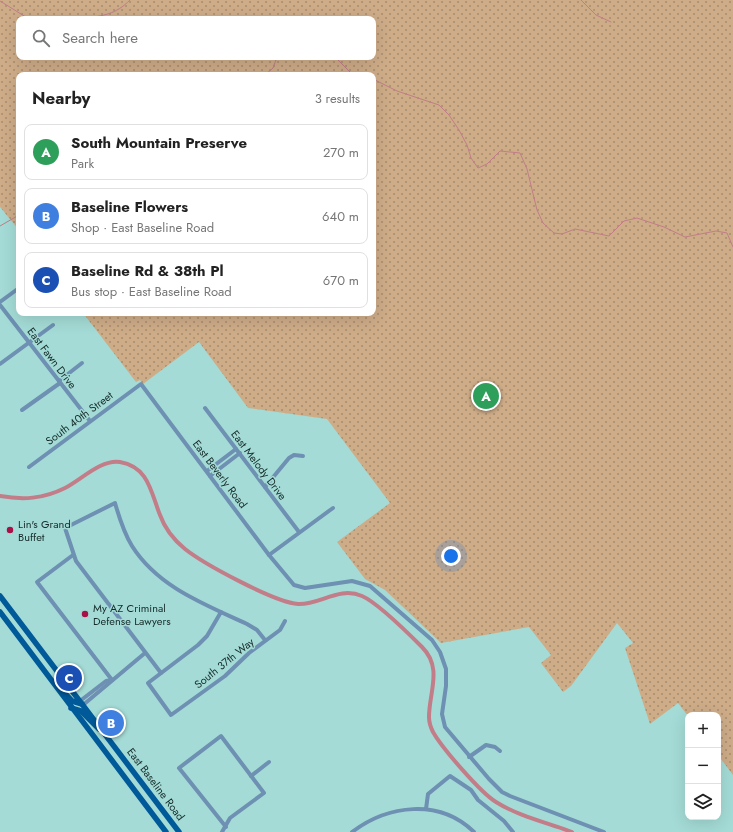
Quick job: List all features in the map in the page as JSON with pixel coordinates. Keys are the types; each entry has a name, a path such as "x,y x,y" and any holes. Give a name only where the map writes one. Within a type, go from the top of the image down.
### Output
{"main road":[{"name":"East Baseline Road","path":"0,596 77,706 126,780 166,832"},
{"name":"East Baseline Road","path":"0,612 50,680 103,732 180,832"},
{"path":"126,780 134,773"}],"street":[{"path":"0,302 16,290"},
{"name":"East Fawn Drive","path":"0,305 90,421"},
{"path":"0,364 53,325"},
{"path":"22,410 82,363"},
{"name":"South 40th Street","path":"29,467 141,384"},
{"name":"East Beverly Road","path":"141,384 269,555 294,585 305,588 343,581 361,583 370,586 432,640 444,660 446,669 443,721 447,732 502,792 604,832"},
{"name":"East Melody Drive","path":"205,408 299,532"},
{"path":"207,471 236,449"},
{"path":"210,476 240,453"},
{"path":"265,487 289,458 294,455 303,456"},
{"path":"221,612 202,641 161,673 73,555 65,528 115,503 122,526 131,545 142,561 161,579 171,586 257,630 266,640"},
{"path":"269,555 333,508"},
{"path":"73,555 38,582 112,680"},
{"name":"South 37th Way","path":"161,673 148,683 171,715 225,676 266,640 280,630 285,621"},
{"path":"77,706 99,690 106,680 112,680 145,653"},
{"path":"222,832 226,827 230,818 264,793 221,736 179,768 226,827"},
{"path":"469,757 486,745 495,747 500,751"},
{"path":"251,776 269,762"},
{"path":"426,809 428,794 450,776 471,790 478,800 504,821 513,832"},
{"path":"352,832 373,818 384,814 395,811 426,809 457,820 474,832"}],"shaded area":[{"path":"0,0 733,0 733,775 721,759 721,712 685,712 678,703 650,724 625,648 633,643 617,623 571,686 563,692 541,663 551,655 529,627 441,643 385,590 365,579 337,542 390,503 327,419 248,408 199,342 143,384 140,380 136,382 85,316 376,316 376,72 16,72 16,226 0,207"}],"waterway":[{"path":"98,16 114,12 130,0"},
{"path":"581,0 596,15 611,22"},
{"path":"0,1 24,16"},
{"path":"268,72 273,68 276,60"},
{"path":"338,60 350,72"},
{"path":"376,80 397,91 439,105 449,115 459,130 467,145 471,158 478,168 487,164 500,151 520,153 527,169 537,210 543,223 554,233 562,234 575,229 609,236 624,221 637,218 664,227 685,237 716,231 727,233 733,247"},
{"path":"0,226 16,217"},
{"path":"0,496 33,498 57,492 98,467 113,462 120,462 130,465 143,475 148,482 164,525 170,534 185,549 207,564 257,590 287,602 306,604 337,594 345,593 362,596 368,599 401,627 422,647 428,655 432,663 433,672 429,717 430,725 433,732 462,770 481,790 496,802 523,815 572,832"}],"place":[{"name":"South Mountain Preserve","path":"486,396"},
{"name":"Lin's Grand Buffet","path":"10,530"},
{"name":"My AZ Criminal Defense Lawyers","path":"85,614"},
{"name":"Baseline Rd & 38th Pl","path":"69,678"},
{"name":"Baseline Flowers","path":"111,723"}]}
